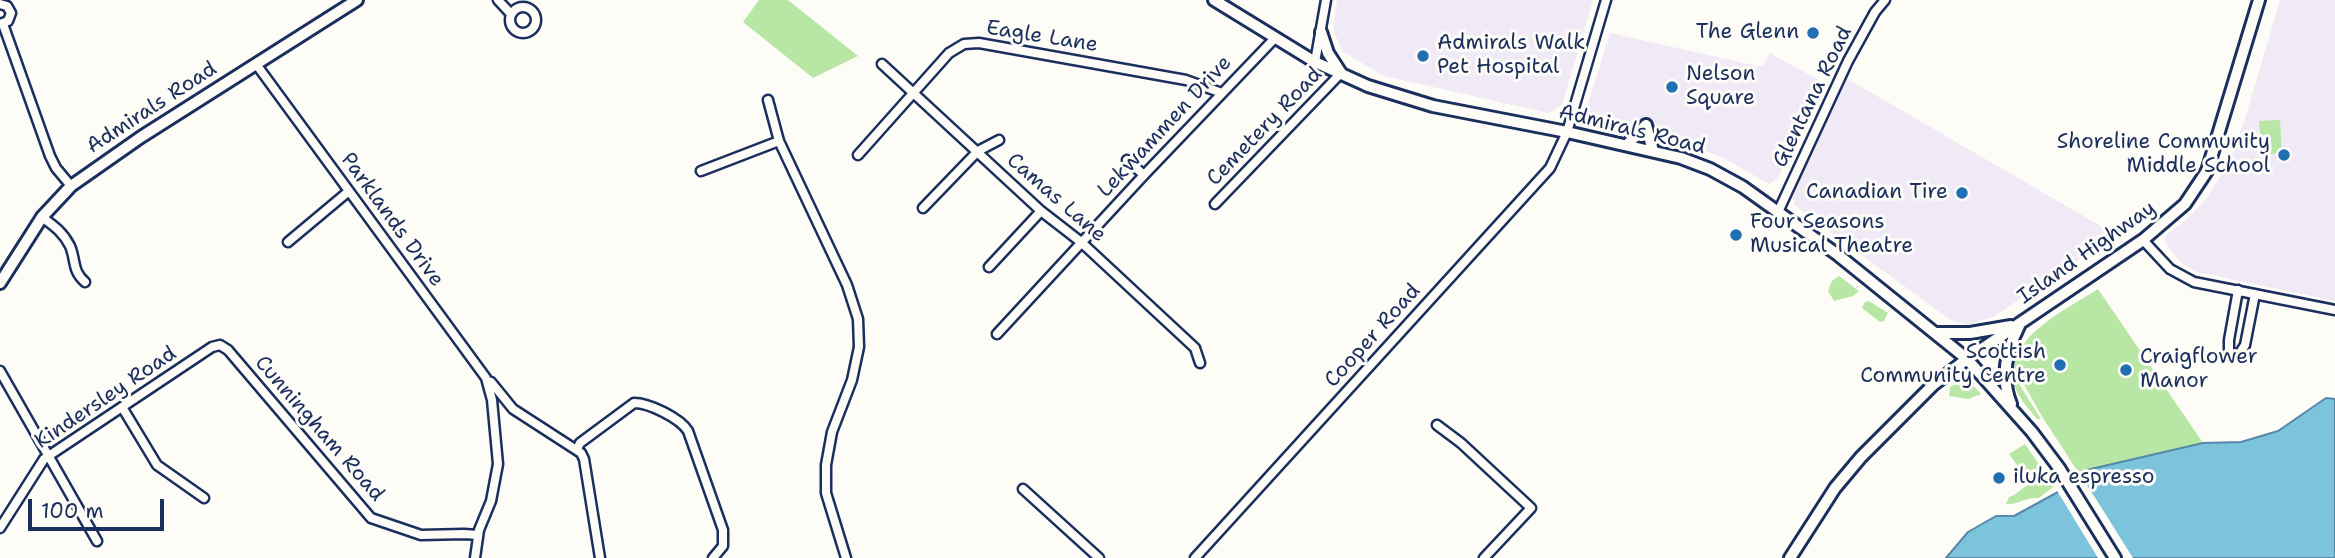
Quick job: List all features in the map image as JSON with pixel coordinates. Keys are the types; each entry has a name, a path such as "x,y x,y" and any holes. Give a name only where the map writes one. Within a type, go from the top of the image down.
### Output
{"main road":[{"name":"Admirals Road","path":"0,283 41,217 71,186 141,137 357,0"},
{"name":"Admirals Road","path":"1214,0 1315,62 1368,86 1433,106 1681,158 1710,169 1743,187 1838,255 1967,359 2032,432 2059,468 2115,558"},
{"name":"Island Highway","path":"1790,558 1835,488 1912,404 1967,359 2143,240 2185,204 2207,171 2259,0"},
{"path":"1321,32 1328,53 1341,73"},
{"path":"1628,145 1646,125 1653,151"},
{"path":"1937,333 1970,333 2020,323"},
{"path":"2013,410 2005,382 2005,366 2020,323"}],"street":[{"path":"498,0 511,14"},
{"path":"1315,62 1326,0"},
{"name":"Cooper Road","path":"1195,558 1550,168 1567,132 1606,0"},
{"name":"Glentana Road","path":"1778,212 1854,50 1875,12 1885,0"},
{"path":"0,4 7,6 11,13 9,19 1,24 50,156 71,186"},
{"name":"Lekwammen Drive","path":"997,334 1275,38"},
{"name":"Eagle Lane","path":"858,155 949,53 964,44 979,43 1186,80 1222,93"},
{"name":"Parklands Drive","path":"257,64 480,369 496,397 498,464 491,501 478,536 475,558"},
{"name":"Camas Lane","path":"882,64 1195,348 1200,363"},
{"name":"Cemetery Road","path":"1216,204 1341,73"},
{"path":"768,100 779,141 847,285 858,319 859,348 852,380 832,432 825,465 826,493 846,558"},
{"path":"923,208 978,151 999,140"},
{"path":"701,171 779,141"},
{"path":"1127,160 1144,175"},
{"path":"288,242 349,191"},
{"path":"989,267 1041,211"},
{"path":"41,217 64,235 71,250 75,270 86,282"},
{"path":"2143,240 2170,269 2193,282 2335,310"},
{"path":"2238,290 2229,340 2229,352 2234,356 2238,356 2245,345 2255,294"},
{"name":"Kindersley Road","path":"0,528 37,467 48,455 212,347 220,345"},
{"name":"Cunningham Road","path":"220,345 228,350 371,518 421,535 478,536"},
{"path":"0,371 97,541"},
{"path":"496,397 576,449 584,459 600,558"},
{"path":"576,449 580,443 634,403 643,404 681,422 688,431 723,530 723,546 713,558"},
{"path":"122,407 153,460 204,498"},
{"path":"1437,425 1461,443 1531,508 1484,558"},
{"path":"1023,489 1099,558"}],"shaded area":[{"path":"1337,0 1593,0 1562,105 1549,113 1384,76 1342,51 1333,29"},
{"name":"Shoreline Community Middle School","path":"2280,0 2335,0 2335,301 2197,272 2184,265 2164,240 2166,235 2184,222 2206,199 2228,165 2246,116"},
{"name":"Nelson Square","path":"1610,33 1762,67 1770,53 1822,82 1778,178 1769,184 1724,158 1680,141 1597,123 1587,107"},
{"path":"1847,79 2116,235 1993,317 1966,325 1950,320 1794,205 1793,195"}],"green space":[{"path":"759,0 788,0 858,56 813,78 743,22"},
{"path":"2280,120 2282,153 2262,155 2259,121"},
{"path":"1839,276 1859,291 1853,296 1834,301 1828,291 1832,281"},
{"path":"2098,289 2203,443 2078,472 2014,367 2025,342 2035,331"},
{"path":"1869,301 1888,313 1884,321 1880,322 1862,308 1865,302"},
{"path":"2011,375 2041,419 2037,419 2021,398"},
{"path":"1961,381 1973,385 1981,394 1968,399 1949,396 1950,387"},
{"path":"2025,444 2054,486 2039,498 2006,504 2009,497 2030,483 2009,454"}],"water":[{"path":"2326,398 2335,399 2335,558 1946,558 1968,532 1996,516 2014,516 2058,492 2078,472 2203,443 2241,442 2278,431"}],"pier":[{"path":"2076,469 2133,558 2098,558 2056,489"}],"place":[{"name":"The Glenn","path":"1813,33"},
{"name":"Admirals Walk Pet Hospital","path":"1423,56"},
{"name":"Nelson Square","path":"1672,87"},
{"name":"Shoreline Community Middle School","path":"2284,155"},
{"name":"Canadian Tire","path":"1962,193"},
{"name":"Four Seasons Musical Theatre","path":"1736,235"},
{"name":"Scottish Community Centre","path":"2060,365"},
{"name":"Craigflower Manor","path":"2126,370"},
{"name":"iluka espresso","path":"1999,478"}]}
